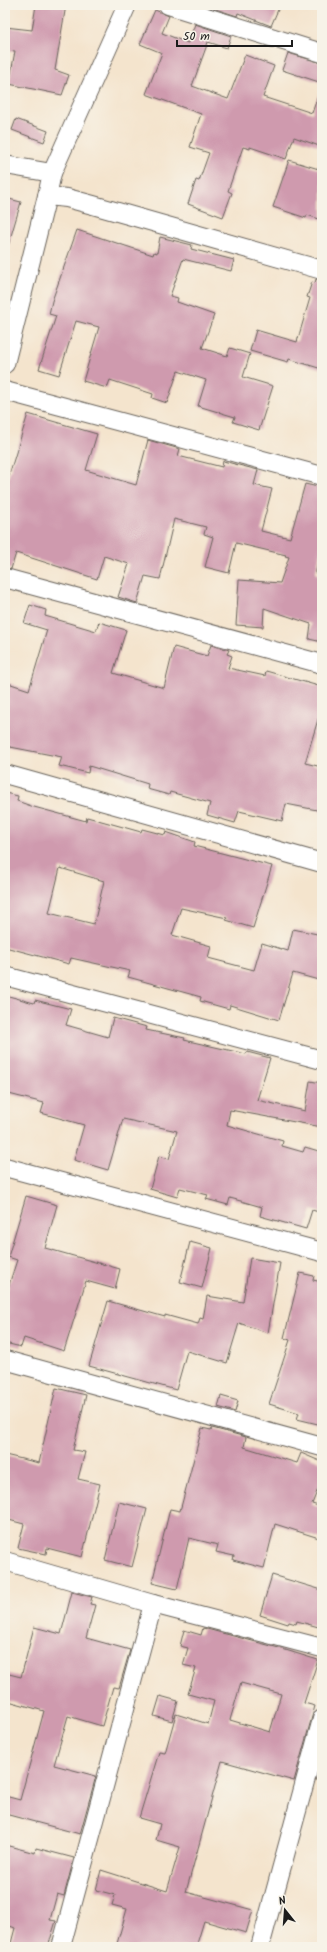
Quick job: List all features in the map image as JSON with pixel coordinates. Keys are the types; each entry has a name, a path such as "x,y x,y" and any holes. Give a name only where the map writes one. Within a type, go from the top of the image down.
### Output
{"street":[{"path":"5,364 48,196 52,173 126,5"},
{"path":"168,5 322,53"},
{"path":"5,165 52,173"},
{"path":"48,196 68,198 322,270"},
{"path":"5,391 322,476"},
{"path":"5,578 322,664"},
{"path":"5,774 322,863"},
{"path":"5,976 322,1060"},
{"path":"5,1167 322,1252"},
{"path":"5,1360 322,1447"},
{"path":"5,1560 153,1604 322,1648"},
{"path":"61,1947 153,1604"},
{"path":"260,1947 322,1719"}],"building":[{"path":"36,5 66,5 55,70 69,75 62,95 9,84 15,51 5,50 5,27 32,30"},
{"path":"203,5 280,5 271,26 238,13 237,16"},
{"path":"155,10 169,16 162,33 188,43 195,24 231,36 227,48 208,42 192,86 228,99 245,55 274,66 263,97 312,113 320,90 322,90 322,147 294,137 286,159 250,147 250,149 243,147 228,191 232,193 223,217 188,204 196,180 199,181 209,153 190,147 201,114 146,94 162,53 140,44"},
{"path":"288,53 322,63 322,83 282,70"},
{"path":"16,119 48,131 44,142 12,130"},
{"path":"289,160 322,170 322,220 307,215 306,218 273,207"},
{"path":"5,198 21,202 8,246 5,245"},
{"path":"77,230 153,255 154,252 157,253 160,237 192,245 191,249 234,260 231,271 183,259 170,296 178,298 177,302 214,315 202,348 227,356 230,348 250,354 243,377 273,386 259,430 233,422 235,417 198,406 206,380 178,371 167,403 152,398 153,394 110,380 107,388 83,381 99,327 76,321 59,375 39,369 56,316 49,314 52,301"},
{"path":"316,279 322,280 322,369 289,359 288,362 250,351 256,330 297,342 310,298 307,297 312,282 315,283"},
{"path":"28,414 97,434 86,470 136,485 148,440 180,449 178,456 222,467 223,461 258,470 254,485 272,489 261,531 290,538 305,484 322,488 322,545 316,574 322,575 322,642 309,639 311,624 264,608 263,627 236,625 239,580 280,583 289,557 236,543 229,573 205,567 213,537 204,534 206,527 174,519 160,579 145,576 137,603 118,597 129,564 104,556 97,579 16,553 11,569 5,568 5,488"},
{"path":"30,605 46,610 45,616 96,631 99,622 126,630 113,673 164,688 174,647 207,656 211,645 229,650 227,654 232,656 228,668 265,676 266,671 322,687 322,706 305,763 322,767 322,811 286,804 282,821 239,811 235,823 207,815 210,803 170,792 169,795 147,789 148,784 89,766 88,773 59,766 62,757 5,746 5,682 29,690 47,630 24,623"},
{"path":"5,793 18,796 17,801 34,807 86,821 87,817 141,832 142,829 165,835 166,832 195,842 194,846 272,866 253,928 226,920 227,918 181,908 172,935 211,946 208,958 254,970 262,943 288,951 293,929 322,935 322,981 293,973 279,1020 230,1005 229,1009 200,1001 201,997 128,977 130,971 71,958 69,964 5,947","holes":["60,868 104,881 94,924 49,913"]},
{"path":"5,995 34,1003 35,1000 71,1009 66,1025 108,1037 113,1018 147,1027 146,1030 185,1038 184,1040 270,1058 257,1100 305,1111 310,1081 322,1083 322,1127 230,1110 227,1125 283,1141 282,1146 303,1152 305,1147 322,1152 322,1213 312,1210 306,1229 260,1216 262,1207 230,1198 228,1205 206,1199 208,1195 180,1188 177,1197 150,1189 159,1156 169,1159 177,1131 123,1119 108,1170 74,1160 84,1125 41,1113 44,1103 5,1093"},
{"path":"26,1196 57,1205 45,1248 120,1269 115,1289 86,1281 64,1351 24,1338 21,1347 5,1343 5,1297 17,1260 8,1257"},
{"path":"190,1242 212,1248 202,1288 180,1282"},
{"path":"250,1258 280,1263 268,1333 239,1323 227,1363 187,1351 176,1390 89,1366 108,1301 165,1317 165,1315 198,1324 200,1318 203,1319 207,1296 243,1302"},
{"path":"300,1273 314,1276 313,1280 322,1282 322,1425 297,1419 299,1413 269,1404 290,1340 284,1338"},
{"path":"56,1388 86,1395 73,1450 85,1452 78,1479 100,1484 82,1557 47,1548 46,1554 18,1548 24,1524 5,1519 5,1455 39,1463"},
{"path":"221,1396 238,1401 235,1412 218,1407"},
{"path":"202,1428 211,1430 212,1428 246,1437 244,1447 297,1463 301,1453 322,1462 322,1479 312,1504 322,1507 322,1539 275,1524 264,1568 233,1560 234,1556 216,1552 218,1545 189,1538 177,1589 152,1583 170,1509 180,1511"},
{"path":"119,1502 147,1509 132,1567 105,1560"},
{"path":"272,1575 322,1590 322,1628 297,1621 296,1624 289,1622 288,1624 260,1615"},
{"path":"72,1592 92,1597 90,1604 95,1605 86,1638 130,1650 119,1688 113,1687 102,1726 68,1716 54,1765 96,1776 80,1834 5,1814 5,1796 20,1800 44,1711 5,1700 5,1673 21,1677 34,1627 61,1634"},
{"path":"203,1628 318,1660 304,1703 315,1706 294,1781 222,1761 186,1892 253,1910 246,1933 204,1921 196,1947 116,1947 127,1909 112,1905 115,1895 96,1890 101,1870 167,1891 180,1847 156,1840 160,1824 139,1818 159,1752 165,1753 176,1714 208,1724 214,1701 188,1694 196,1668 183,1665 188,1648 180,1646 184,1630 201,1635","holes":["241,1683 281,1694 270,1732 230,1720"]},
{"path":"160,1696 178,1701 172,1721 154,1716"},
{"path":"5,1845 35,1853 36,1848 74,1858 64,1896 57,1894 50,1920 56,1921 48,1947 10,1947 15,1928 5,1924"}]}
